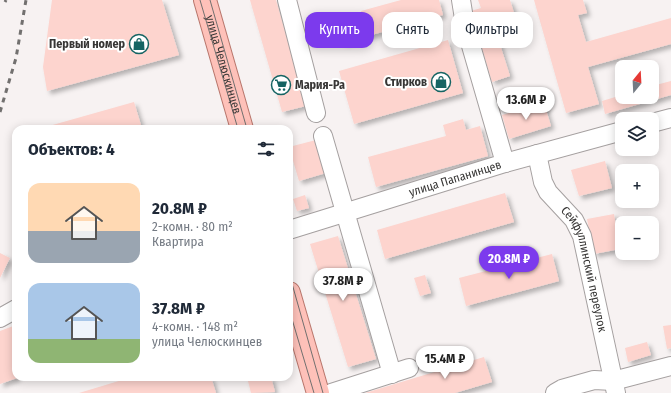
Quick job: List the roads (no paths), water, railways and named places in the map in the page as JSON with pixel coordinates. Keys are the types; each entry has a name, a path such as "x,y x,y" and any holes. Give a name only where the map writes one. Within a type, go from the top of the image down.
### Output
{"main road":[{"name":"улица Челюскинцев","path":"205,0 241,125"},
{"path":"293,307 318,393"}],"street":[{"path":"287,0 316,113"},
{"path":"461,0 466,25 505,162"},
{"path":"659,121 671,118"},
{"name":"улица Папанинцев","path":"293,229 505,162 615,133"},
{"path":"323,136 392,374"},
{"name":"Сейфуллинский переулок","path":"537,154 543,182 548,192 574,220 582,236 614,387"},
{"path":"0,318 12,311"},
{"path":"555,393 562,389 594,380 614,387 671,366"},
{"path":"331,393 409,368"}],"tram line":[{"path":"200,0 237,125"},
{"path":"210,0 246,125"},
{"path":"293,287 323,393"},
{"path":"293,322 314,393"}],"railway":[{"path":"0,112 16,58 26,0"}],"place":[{"name":"Первый номер","path":"139,44"},
{"name":"Стирков","path":"441,82"},
{"name":"Мария-Ра","path":"281,85"}]}
